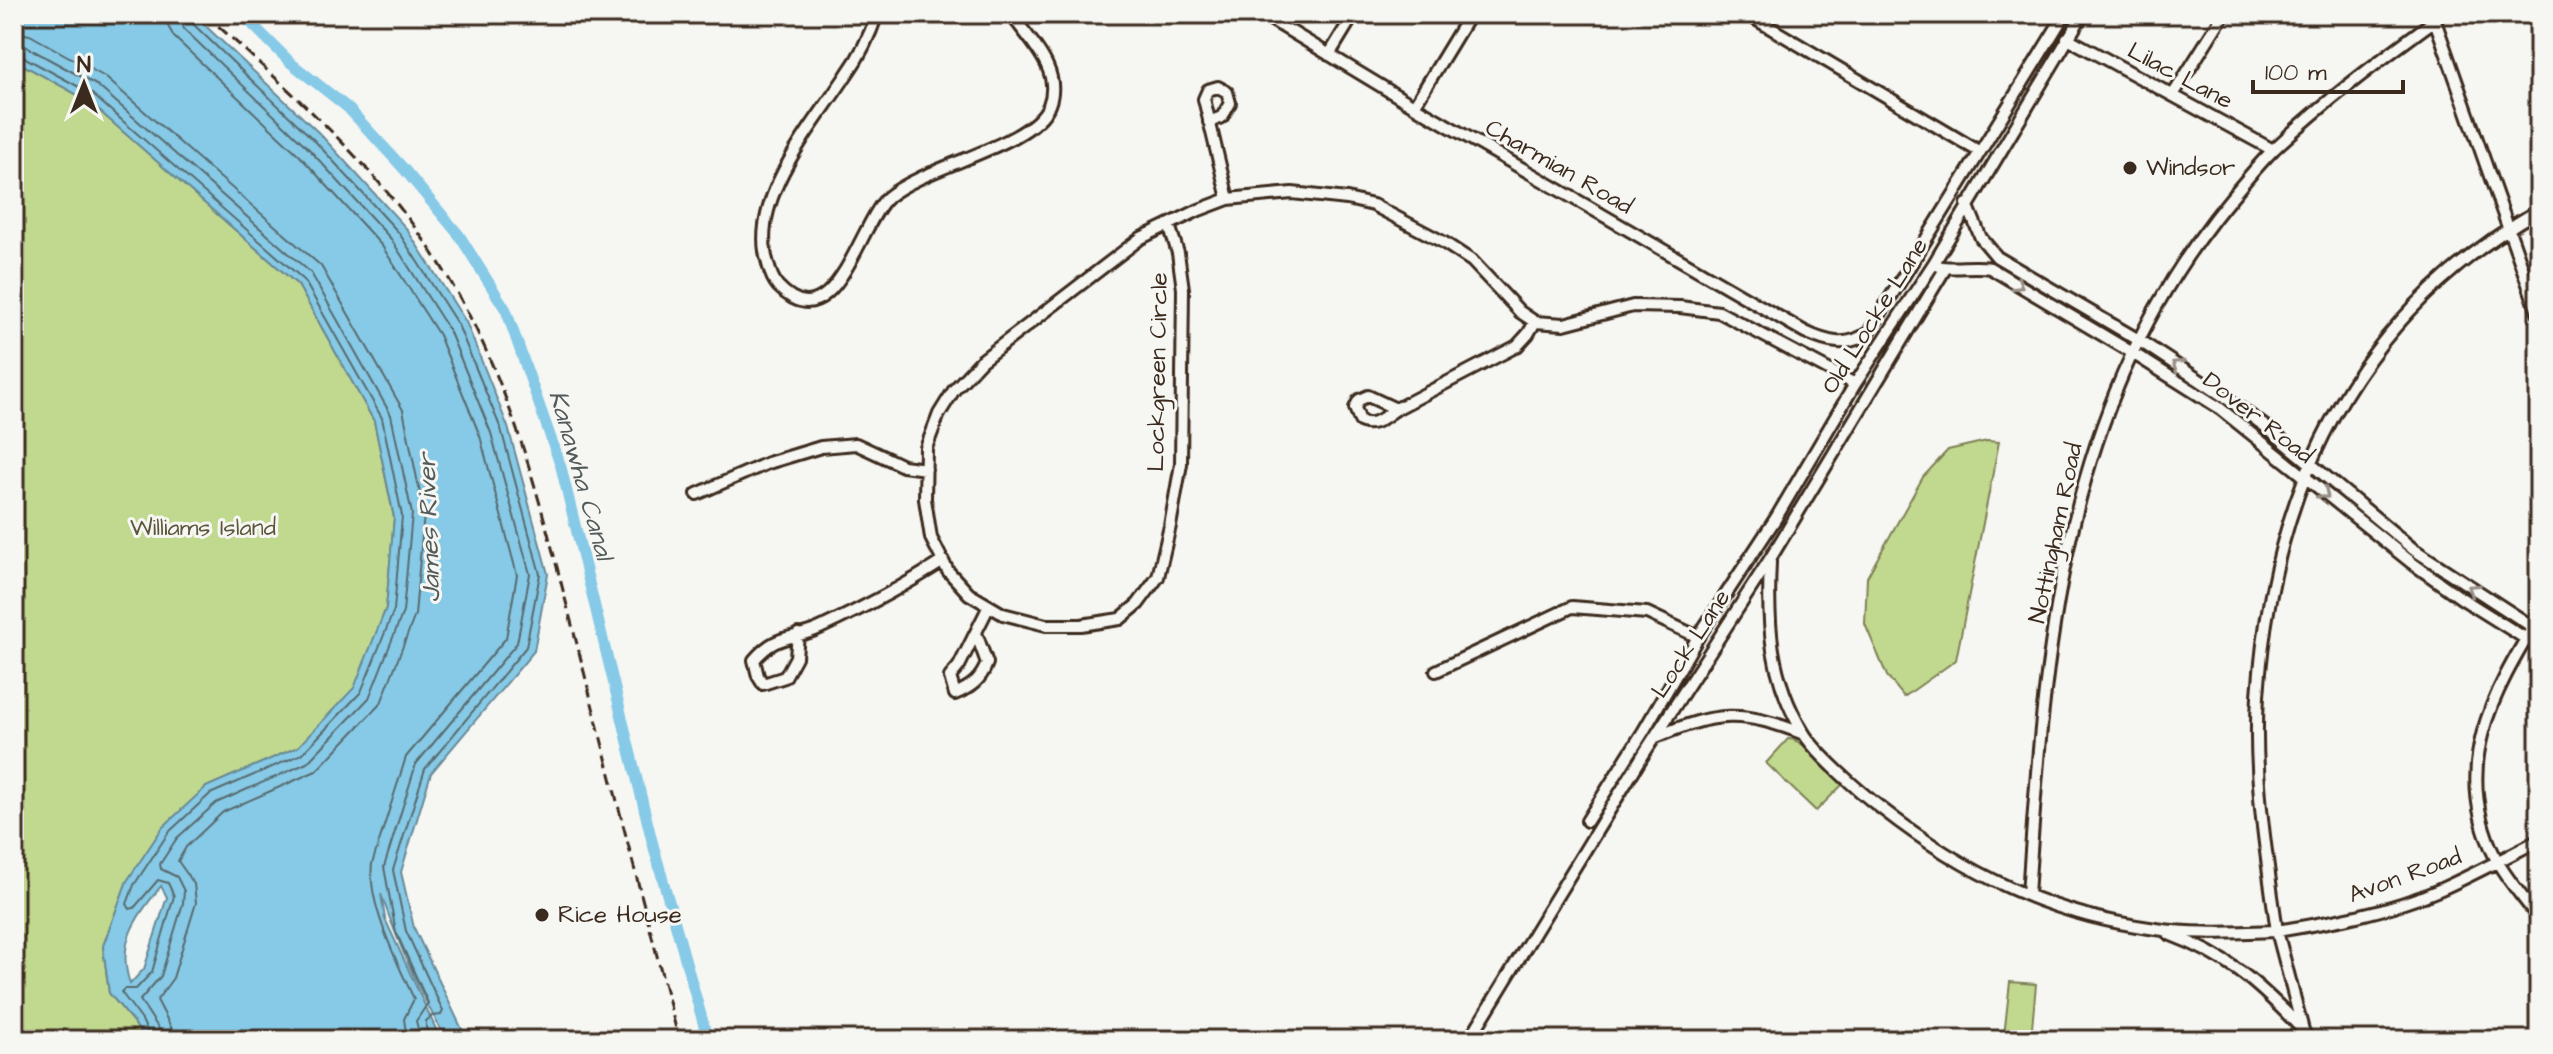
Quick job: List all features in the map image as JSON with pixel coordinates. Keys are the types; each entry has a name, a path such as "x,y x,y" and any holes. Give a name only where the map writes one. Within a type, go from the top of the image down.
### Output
{"street":[{"path":"877,14 849,72 786,167 767,213 763,249 772,278 787,293 805,301 820,299 833,289 871,221 889,197 918,179 1001,143 1041,120 1052,96 1052,77 1042,56 1011,14"},
{"name":"Charmian Road","path":"1262,14 1414,106 1805,332 1841,343 1858,340 1869,332 1980,152"},
{"path":"1329,55 1354,14"},
{"path":"1414,106 1470,14"},
{"path":"1747,14 1980,152 2065,14"},
{"name":"Old Locke Lane","path":"1587,821 1698,637 1776,518 1855,384 1934,263 2083,14"},
{"path":"2173,95 2224,14"},
{"path":"2434,17 2539,315"},
{"name":"Nottingham Road","path":"2028,895 2039,736 2072,530 2098,435 2137,339 2198,240 2273,150 2344,88 2434,17"},
{"name":"Lilac Lane","path":"2067,38 2273,150"},
{"path":"1209,122 1228,199"},
{"name":"Lockgreen Circle","path":"1169,225 1178,253 1183,289 1181,464 1158,577 1138,604 1120,619 1046,625 1003,614 969,594 948,571 931,538 925,499 926,448 939,414 954,390 981,361 1141,238 1169,225 1228,199 1292,193 1347,199 1373,205 1443,242 1472,261 1520,312 1535,322"},
{"name":"Dover Road","path":"1967,204 1981,238 1997,257 2137,339 2225,397 2413,549 2537,625"},
{"path":"2305,1035 2277,931 2261,811 2258,697 2282,547 2309,463 2337,409 2395,327 2451,270 2509,227 2539,210"},
{"path":"1934,263 1945,269"},
{"name":"Dover Road","path":"1945,269 1966,265 1990,268 2218,407 2412,563 2539,647"},
{"name":"Lock Lane","path":"1469,1040 1654,738 1770,559 1945,269"},
{"path":"1396,409 1517,346 1535,322 1564,324 1633,306 1719,312 1855,384"},
{"path":"697,494 768,463 821,447 856,444 883,459 926,469"},
{"path":"1776,518 1788,525"},
{"path":"1770,559 1767,616 1771,649 1780,680 1804,734 1866,797 1913,834 1966,868 2075,912 2159,930 2225,959 2266,992 2305,1035"},
{"path":"798,634 796,657 785,677 763,684 754,660 767,645 798,634 813,631 882,599 943,561"},
{"path":"976,633 987,663 983,675 971,687 955,694 950,677 959,666 989,606"},
{"path":"1436,671 1572,607 1647,613 1698,637"},
{"path":"2537,625 2497,691 2487,714 2477,761 2482,821 2497,862 2539,919"},
{"path":"1654,738 1692,722 1722,716 1755,717 1804,734"},
{"name":"Avon Road","path":"2159,930 2277,931 2324,924 2404,903 2439,890 2539,840"}],"green space":[{"name":"Williams Island","path":"14,60 87,100 298,285 374,421 394,518 386,608 355,688 298,747 206,787 127,881 103,946 109,993 144,1040 14,1040"},
{"path":"1987,441 1999,442 1956,660 1904,697 1887,676 1865,624 1867,577 1923,477 1948,450"},
{"path":"1788,739 1802,744 1842,785 1816,811 1766,763"},
{"path":"2010,982 2036,984 2031,1039 2004,1036"}],"water":[{"name":"James River","path":"14,14 193,14 320,134 406,228 466,322 508,427 548,574 534,651 431,773 401,872 414,928 467,1040 447,1040 410,968 381,894 385,919 441,1040 144,1040 109,993 103,946 127,881 163,827 206,787 298,747 354,688 386,608 394,517 374,421 298,285 87,100 14,60","holes":["161,886 167,897 144,969 130,984 125,955 131,931"]}],"waterway":[{"name":"Kanawha Canal","path":"242,14 291,63 348,108 404,169 459,235 506,310 561,467 652,841 708,1040"}],"railway":[{"path":"205,14 335,135 395,201 446,274 491,363 510,409 540,503 679,1040"}],"place":[{"name":"Windsor","path":"2130,168"},
{"name":"Rice House","path":"542,915"}]}
